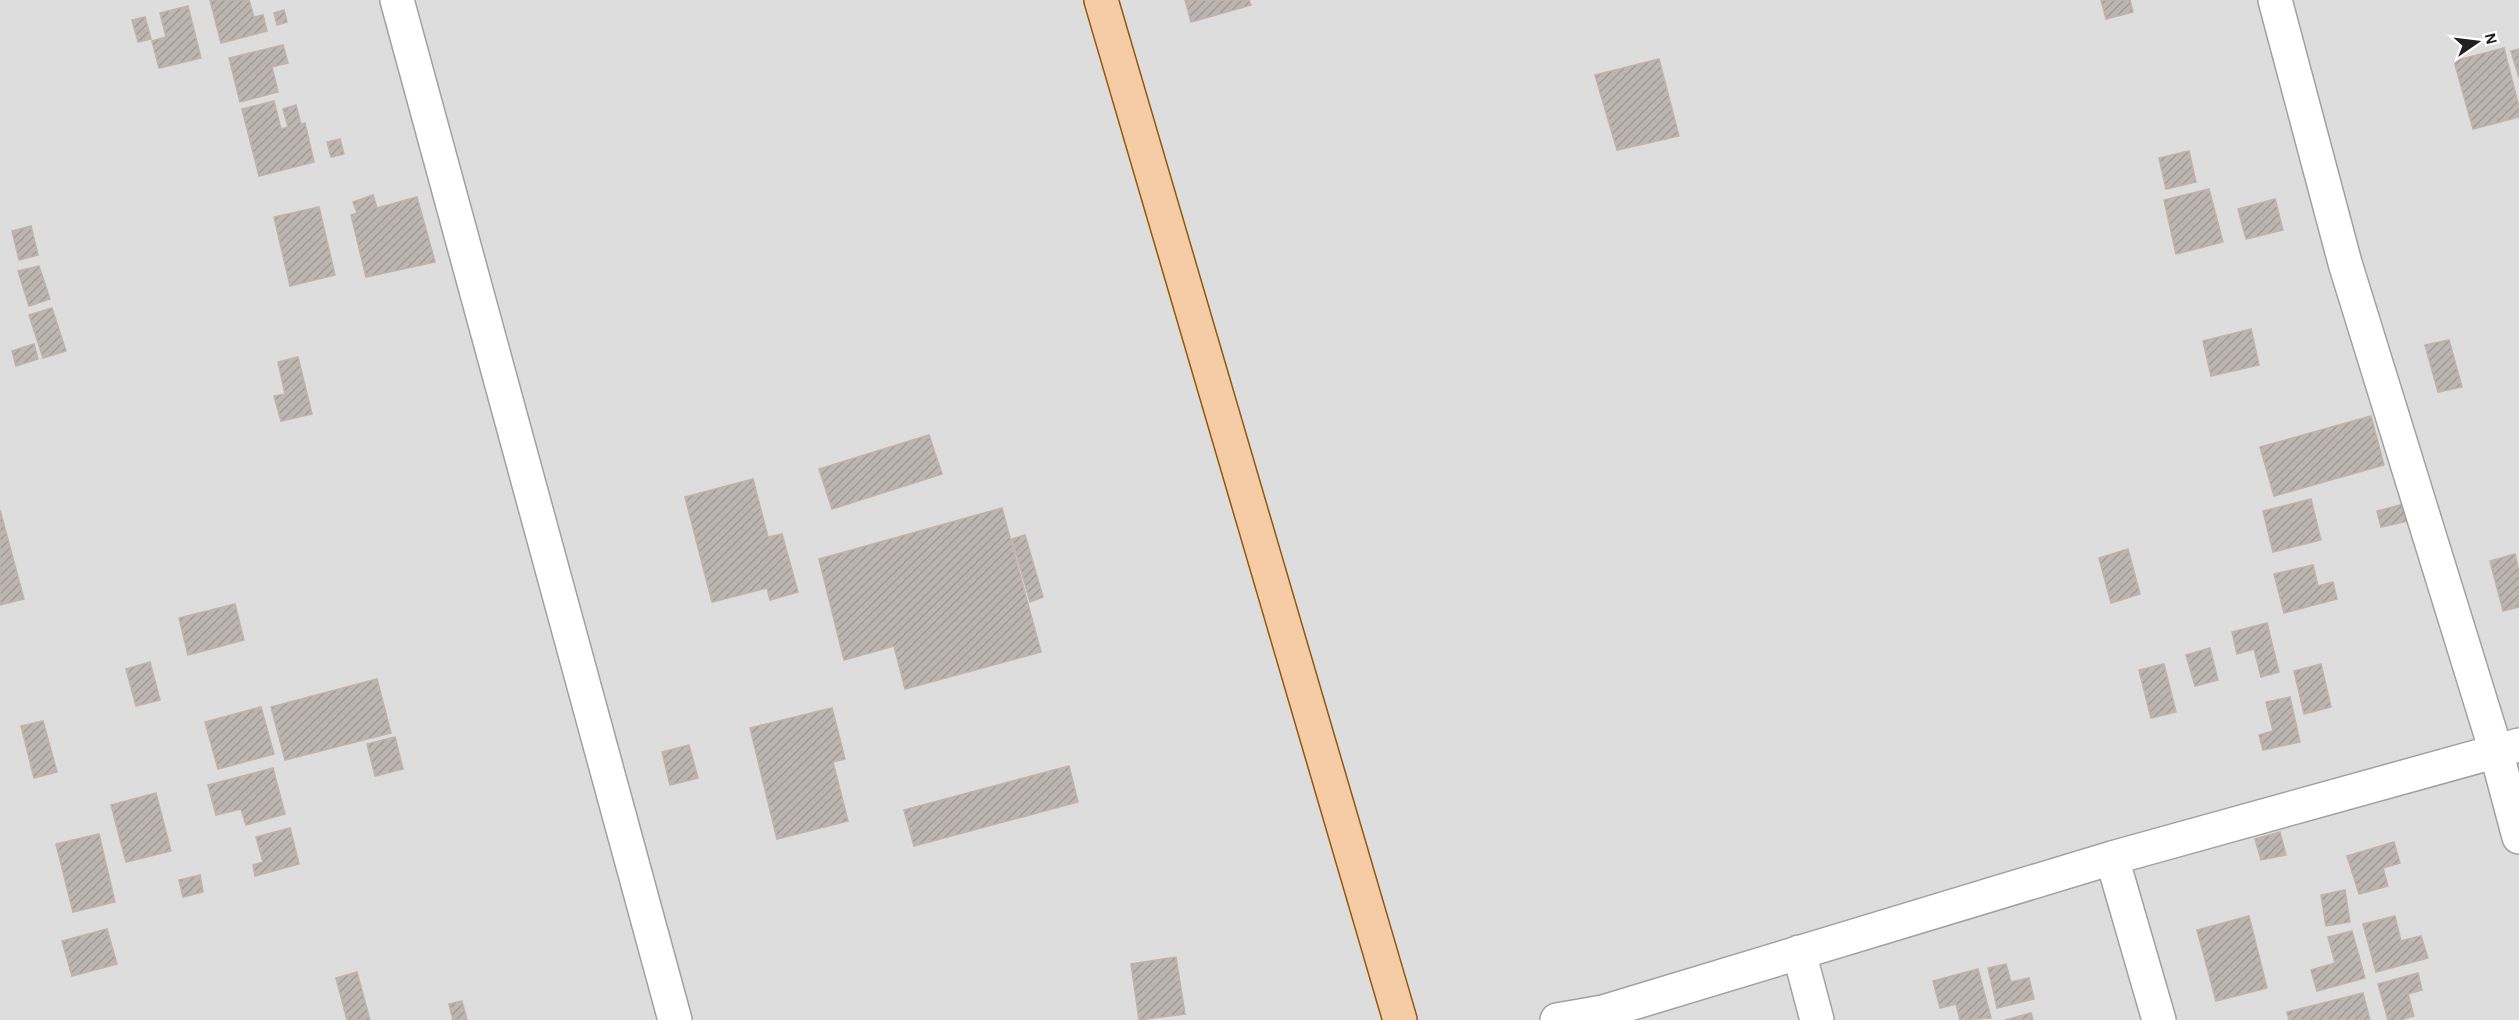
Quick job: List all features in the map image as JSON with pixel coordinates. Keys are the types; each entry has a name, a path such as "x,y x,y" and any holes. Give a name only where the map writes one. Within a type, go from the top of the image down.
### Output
{"main road":[{"path":"1101,0 1401,1020"}],"street":[{"path":"397,0 675,1020"},
{"path":"2275,0 2345,263 2507,748 2519,837"},
{"path":"1557,1020 1600,1016 1799,952 2112,858 2507,748"},
{"path":"2112,858 2159,1020"},
{"path":"1799,952 1817,1020"}],"shaded area":[{"path":"0,0 2519,0 2519,1020 0,1020"}],"building":[{"path":"210,0 249,0 254,17 263,15 267,31 221,43"},
{"path":"1185,0 1249,0 1251,5 1191,22"},
{"path":"2101,0 2130,0 2133,12 2106,19"},
{"path":"188,6 201,58 159,68 152,41 166,37 160,13"},
{"path":"284,10 287,22 277,25 274,13"},
{"path":"145,17 151,39 138,42 132,20"},
{"path":"283,45 288,63 272,67 278,92 240,102 229,58"},
{"path":"2504,48 2519,107 2519,117 2473,129 2454,61"},
{"path":"2519,49 2519,78 2511,51"},
{"path":"1659,59 1679,136 1617,150 1595,75"},
{"path":"274,101 281,129 288,127 283,109 296,105 301,124 305,123 314,162 259,176 242,109"},
{"path":"340,139 344,154 331,157 327,142"},
{"path":"2189,151 2196,182 2166,189 2159,158"},
{"path":"2209,189 2223,242 2176,254 2164,200"},
{"path":"373,195 377,208 417,197 435,262 366,277 351,215 357,213 353,202"},
{"path":"2275,199 2283,230 2246,239 2238,209"},
{"path":"319,207 335,275 290,286 274,217"},
{"path":"31,226 38,255 19,260 12,231"},
{"path":"39,266 50,299 29,306 18,271"},
{"path":"52,308 66,351 43,358 29,315"},
{"path":"2251,329 2259,365 2211,376 2203,341"},
{"path":"2449,340 2462,387 2438,392 2425,345"},
{"path":"34,344 38,359 16,366 12,351"},
{"path":"298,357 312,414 281,421 274,396 285,394 278,362"},
{"path":"2371,416 2384,465 2274,496 2260,447"},
{"path":"929,435 942,474 832,509 819,469"},
{"path":"753,479 768,537 782,534 798,592 770,600 767,588 712,602 685,497"},
{"path":"2311,499 2321,540 2273,552 2263,511"},
{"path":"2404,504 2408,521 2381,527 2377,511"},
{"path":"1002,508 1041,652 905,689 894,646 844,660 819,559"},
{"path":"0,510 24,599 0,605"},
{"path":"1025,535 1043,597 1030,602 1012,539"},
{"path":"2128,549 2140,594 2111,603 2099,558"},
{"path":"2515,554 2519,572 2519,607 2503,611 2490,561"},
{"path":"2313,565 2318,586 2333,582 2337,599 2284,613 2274,574"},
{"path":"235,604 244,640 188,655 179,618"},
{"path":"2267,623 2279,672 2261,677 2254,649 2237,654 2232,632"},
{"path":"2210,648 2218,680 2195,686 2186,655"},
{"path":"150,662 160,700 136,706 126,669"},
{"path":"2164,664 2176,712 2151,718 2139,670"},
{"path":"2321,664 2331,707 2304,714 2294,671"},
{"path":"377,679 391,733 285,760 271,707"},
{"path":"2290,697 2300,742 2263,750 2259,735 2273,731 2266,702"},
{"path":"261,707 274,754 218,769 205,722"},
{"path":"832,708 845,759 833,762 848,821 777,839 750,728"},
{"path":"43,721 57,772 34,778 21,726"},
{"path":"395,737 403,769 375,776 367,744"},
{"path":"689,745 698,778 670,785 662,752"},
{"path":"1069,766 1078,802 914,846 904,810"},
{"path":"273,768 285,814 246,825 241,809 216,815 208,785"},
{"path":"156,793 171,851 126,862 111,805"},
{"path":"290,828 299,864 255,876 253,865 263,862 256,837"},
{"path":"2280,832 2286,855 2261,860 2255,839"},
{"path":"99,834 115,902 73,912 56,844"},
{"path":"2394,842 2400,863 2383,868 2388,886 2359,894 2347,856"},
{"path":"200,875 203,892 183,897 179,880"},
{"path":"2345,890 2350,922 2326,926 2321,895"},
{"path":"2249,916 2267,988 2216,1001 2197,930"},
{"path":"2395,916 2401,941 2421,936 2428,958 2376,972 2363,924"},
{"path":"107,929 117,964 72,976 62,941"},
{"path":"2352,931 2365,978 2317,991 2311,970 2335,963 2328,937"},
{"path":"1176,957 1185,1014 1139,1020 1131,964"},
{"path":"2006,964 2011,982 2029,978 2034,999 1997,1008 1988,968"},
{"path":"1978,969 1991,1018 1960,1020 1956,1004 1940,1008 1933,981"},
{"path":"357,972 370,1020 347,1020 336,978"},
{"path":"2418,973 2422,990 2408,994 2414,1016 2401,1020 2388,1020 2378,984"},
{"path":"2363,993 2370,1020 2289,1020 2287,1012"},
{"path":"462,1001 467,1020 453,1020 449,1004"},
{"path":"2031,1013 2033,1020 2005,1020"}]}
